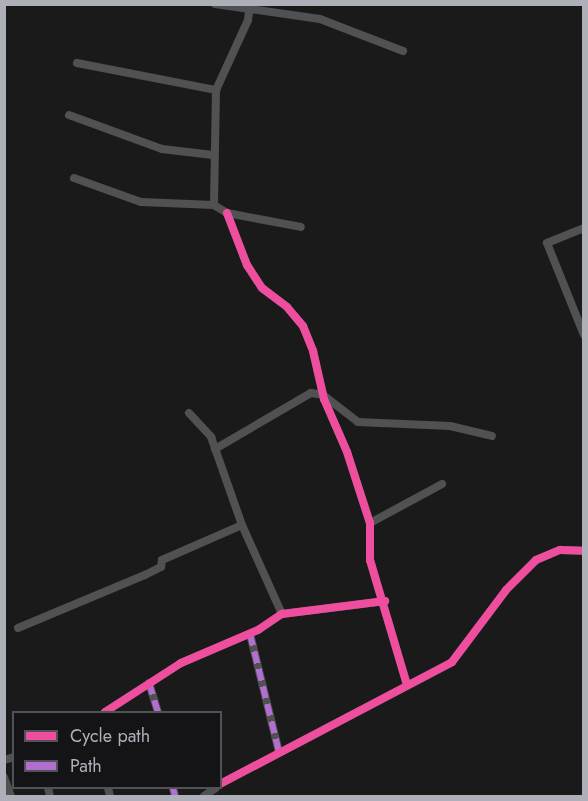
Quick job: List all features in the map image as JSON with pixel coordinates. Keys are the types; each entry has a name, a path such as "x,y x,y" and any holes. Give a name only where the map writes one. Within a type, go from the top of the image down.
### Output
{"street":[{"path":"215,4 321,19 403,51"},
{"path":"214,205 213,155 216,90 250,8"},
{"path":"77,63 216,90"},
{"path":"69,115 162,149 213,155"},
{"path":"74,178 141,202 214,205 227,213 301,227"},
{"path":"227,213 247,266 262,288 287,307 303,326 323,395 347,452 369,523 370,560 385,601 407,685"},
{"path":"584,228 547,243 584,335"},
{"path":"215,449 311,393 323,395 358,422 450,426 492,436"},
{"path":"189,413 211,437 242,525 282,614"},
{"path":"369,523 442,484"},
{"path":"18,628 145,575 161,567 162,560 242,525"},
{"path":"222,783 452,662 506,590 536,560 560,550 584,551"},
{"path":"106,711 181,663 250,634 282,614 385,601"},
{"path":"250,634 279,752"},
{"path":"149,682 158,711"},
{"path":"4,777 11,796"}],"marked path":[{"path":"250,634 279,752"},
{"path":"149,683 158,711"},
{"path":"173,789 175,796"}],"cycle path":[{"path":"227,213 247,265 262,288 287,307 303,326 313,351 324,399 347,452 370,523 370,560 407,685"},
{"path":"222,783 452,662 506,590 536,560 560,550 584,551"},
{"path":"107,711 181,663 258,630 282,614 385,601"}]}
